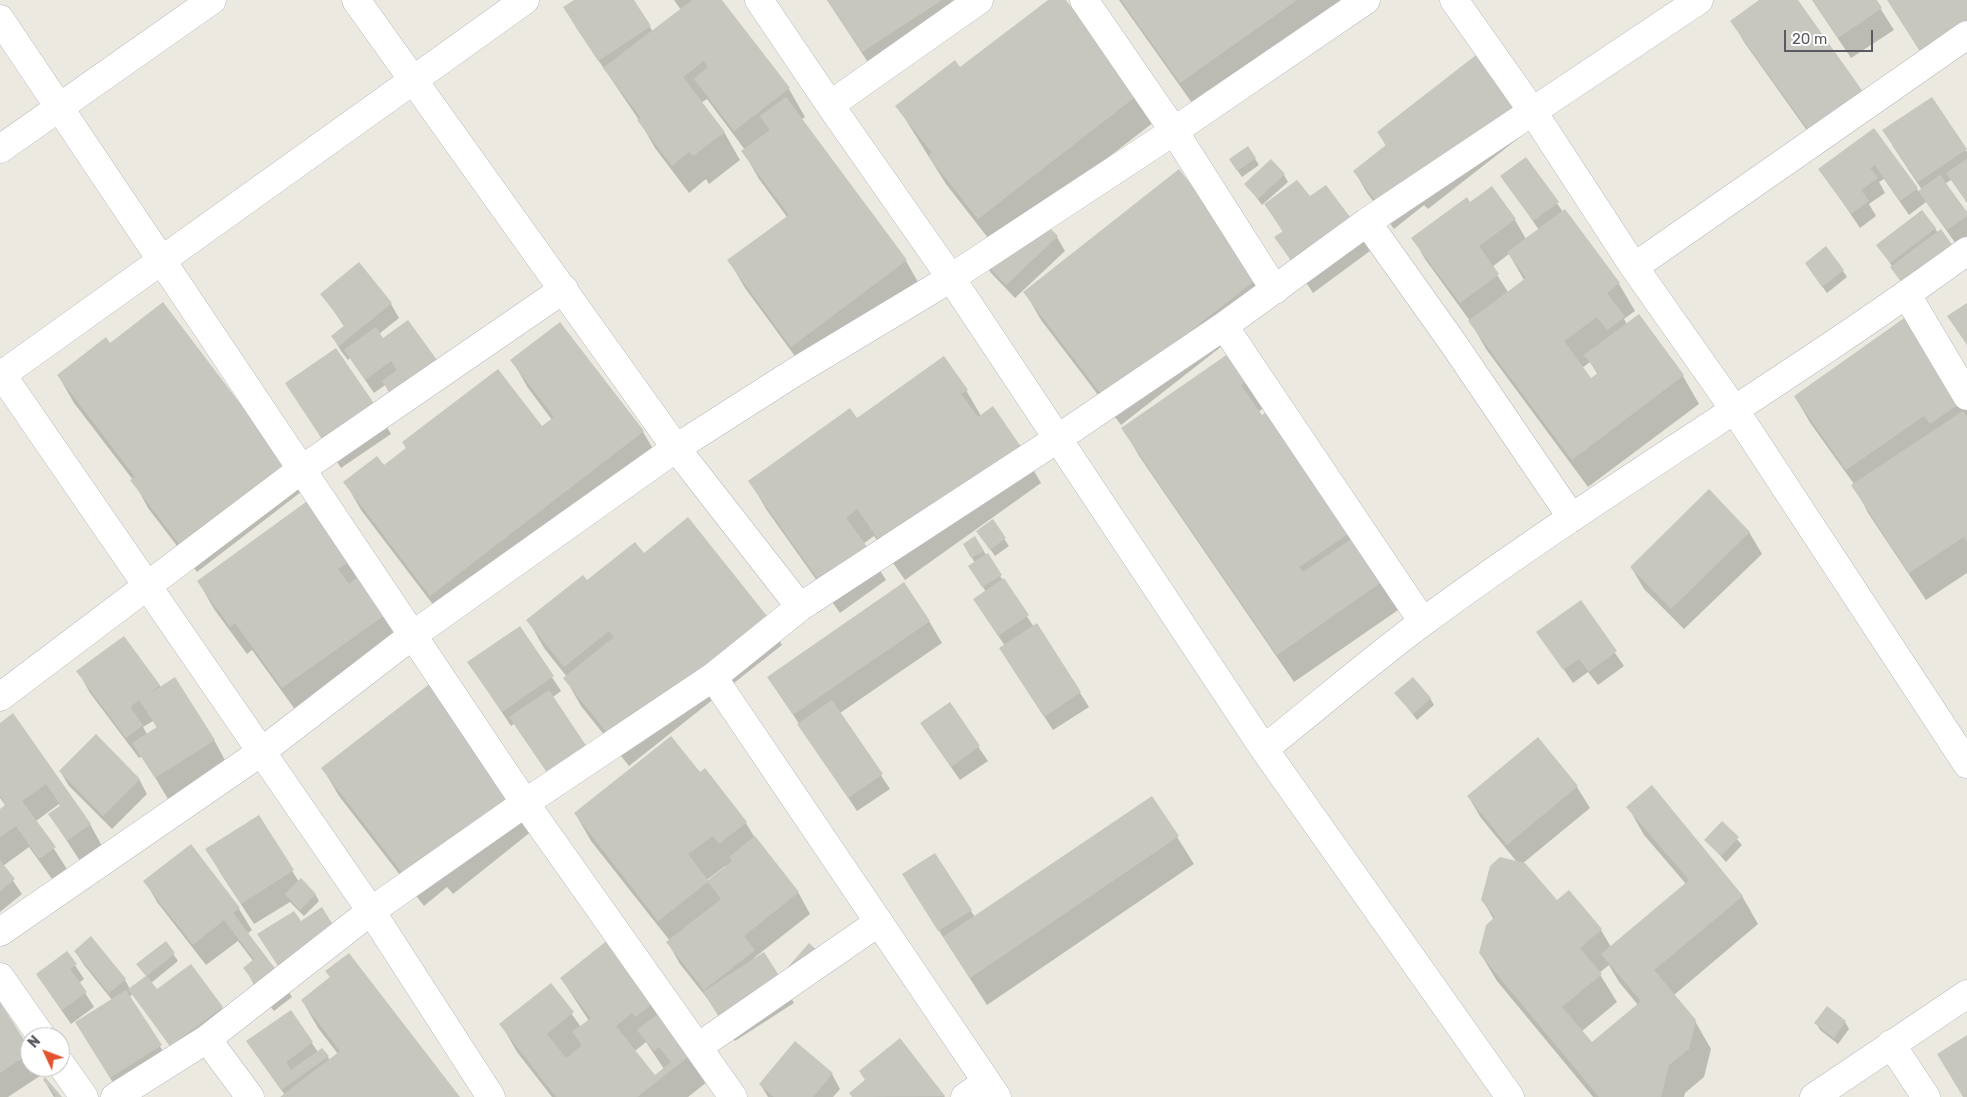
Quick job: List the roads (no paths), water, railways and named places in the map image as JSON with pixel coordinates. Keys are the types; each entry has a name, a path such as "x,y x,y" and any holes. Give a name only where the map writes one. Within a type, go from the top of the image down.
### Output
{"street":[{"path":"0,149 212,0"},
{"path":"356,0 676,448 800,607"},
{"path":"491,1097 371,911 1,374 161,262 525,0"},
{"path":"759,0 951,278 1264,749 1510,1097"},
{"path":"830,105 979,0"},
{"path":"1084,0 1174,131 1275,290"},
{"path":"0,932 261,752 413,635 676,448 795,372 951,278 1174,131 1366,0"},
{"path":"1454,0 1533,112 1634,267 1734,408 1967,764"},
{"path":"115,1097 207,1039 371,911 525,803 713,677 800,607 1057,439 1224,326 1367,222 1699,0"},
{"path":"0,19 525,803 733,1097"},
{"path":"1634,267 1967,35"},
{"path":"1367,222 1453,343 1572,518"},
{"path":"1264,749 1422,622 1734,408 1907,295 1967,251"},
{"path":"0,697 302,469 564,289"},
{"path":"1907,295 1967,396"},
{"path":"1224,326 1422,622"},
{"path":"713,677 879,922 983,1092"},
{"path":"698,1047 879,922"},
{"path":"0,977 35,1027"},
{"path":"1814,1097 1967,994"},
{"path":"207,1039 250,1097"},
{"path":"1891,1044 1926,1097"},
{"path":"70,1077 84,1097"}]}
